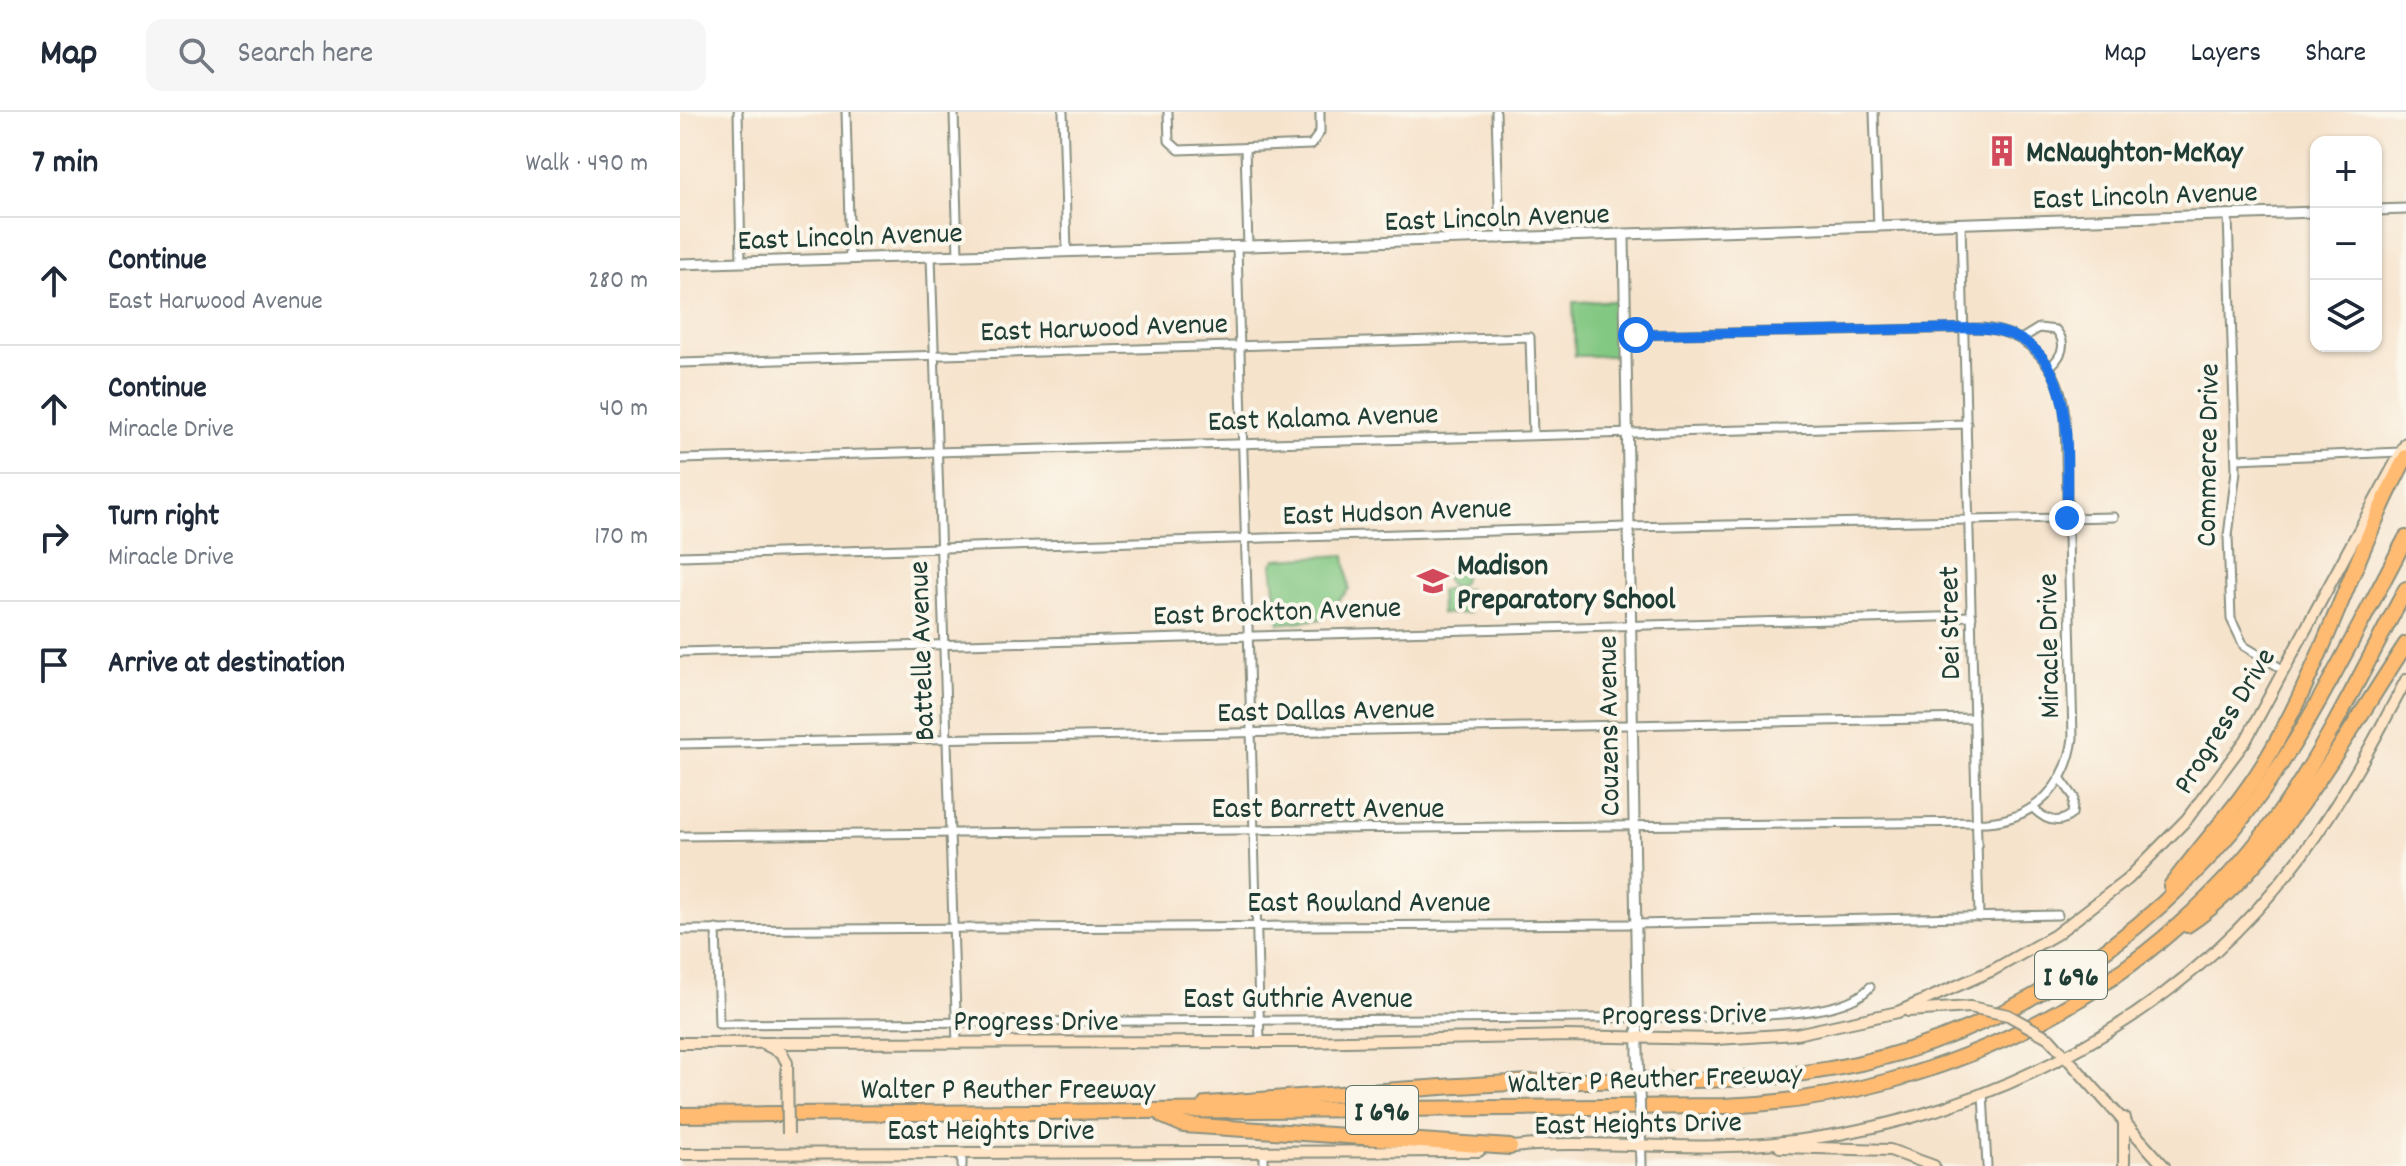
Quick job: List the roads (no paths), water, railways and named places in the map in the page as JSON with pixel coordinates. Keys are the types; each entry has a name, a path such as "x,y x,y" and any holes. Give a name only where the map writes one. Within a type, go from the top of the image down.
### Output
{"highway":[{"path":"2158,909 2168,890 2226,820 2272,750 2316,661 2404,451"},
{"name":"Walter P Reuther Freeway","path":"1069,1112 1532,1082 1763,1078 1819,1071 1893,1055 1948,1036 2020,1004 2109,950 2158,909 2206,861 2255,802 2295,740 2406,538"},
{"name":"Walter P Reuther Freeway","path":"684,1116 1724,1106 1819,1097 1915,1075 2000,1042 2089,994 2153,947 2230,874 2288,801 2406,589"},
{"path":"2153,947 2205,914 2257,860 2406,644"},
{"path":"1155,1113 1184,1125 1510,1147"}],"main road":[{"name":"Progress Drive","path":"680,1043 1260,1042 1464,1037 1727,1039 1796,1034 1898,1012 1972,981 2038,945 2096,906 2139,869 2213,787 2246,740 2404,451"},
{"name":"East Heights Drive","path":"680,1154 1475,1151 1510,1147 1750,1146 1880,1126 1983,1094 2068,1055 2113,1029 2181,981 2235,932 2279,884 2344,794 2406,680"},
{"path":"1898,1012 1970,1007 2008,1015 2049,1038 2068,1055 2164,1166"},
{"path":"762,1154 781,1147 788,1134 787,1063 782,1053 764,1043"},
{"path":"2124,1118 2124,1166"},
{"path":"1750,1146 1877,1148 1902,1153 1934,1166"}],"street":[{"path":"738,112 741,262"},
{"path":"846,112 850,259"},
{"path":"954,112 958,256"},
{"path":"1063,112 1067,252"},
{"path":"1168,112 1169,141 1175,148 1311,145 1319,137 1320,112"},
{"path":"1496,112 1500,239"},
{"path":"1874,112 1878,227"},
{"path":"1245,148 1241,346 1260,1042"},
{"path":"2382,210 2406,209"},
{"name":"East Lincoln Avenue","path":"680,264 2310,212"},
{"name":"Commerce Drive","path":"2228,215 2236,459 2228,536 2231,619 2244,646 2284,670"},
{"name":"Dei Street","path":"1961,224 1979,917"},
{"name":"Couzens Avenue","path":"1624,236 1641,1166"},
{"name":"Battelle Avenue","path":"931,256 957,1044"},
{"path":"1626,335 1964,328"},
{"name":"Miracle Drive","path":"1964,328 1996,330 2021,339 2050,367 2064,407 2073,738 2061,779 2033,808 2008,820 1977,822"},
{"name":"Miracle Drive","path":"2021,339 2039,328 2056,330 2063,340 2063,350 2050,367"},
{"name":"East Harwood Avenue","path":"680,363 1530,337 1533,434"},
{"name":"East Kalama Avenue","path":"680,459 1967,424"},
{"path":"2236,459 2404,451"},
{"name":"East Hudson Avenue","path":"680,556 1627,527 2114,517"},
{"name":"East Brockton Avenue","path":"680,652 1629,623 1972,616"},
{"name":"East Dallas Avenue","path":"680,744 1251,735 1974,718"},
{"path":"2033,808 2053,821 2065,820 2072,814 2074,797 2061,779"},
{"name":"East Barrett Avenue","path":"680,836 1634,829 1977,822"},
{"name":"East Rowland Avenue","path":"680,930 1636,924 2058,915"},
{"name":"East Guthrie Avenue","path":"716,929 719,1024 1639,1018 1799,1011 1854,1001 1870,987"},
{"path":"1983,1094 1987,1166"},
{"path":"1264,1151 1264,1166"},
{"path":"962,1153 962,1166"}],"place":[{"name":"McNaughton-McKay","path":"2002,151"},
{"name":"Madison Preparatory School","path":"1433,581"}]}
